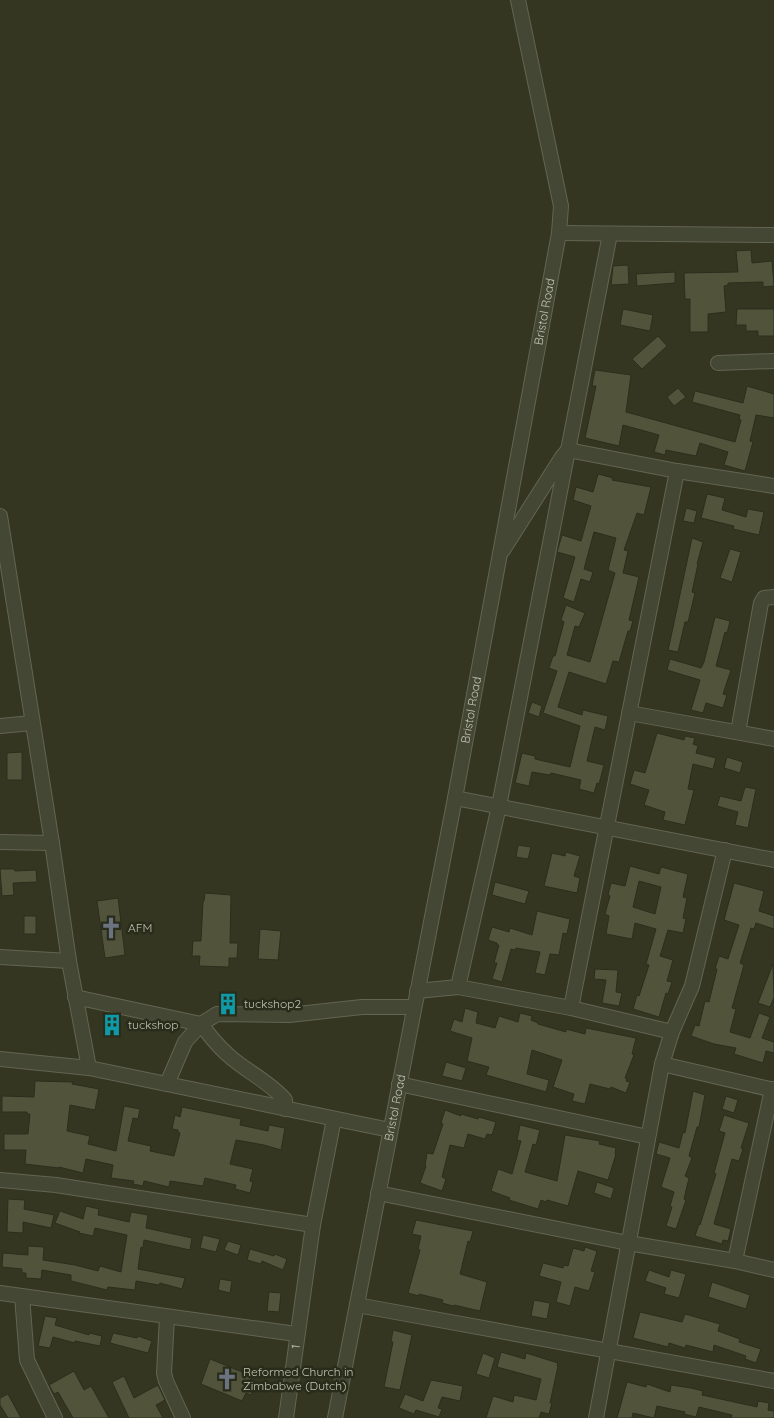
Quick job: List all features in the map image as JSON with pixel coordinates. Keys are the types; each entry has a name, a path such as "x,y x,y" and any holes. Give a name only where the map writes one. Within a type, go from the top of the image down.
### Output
{"street":[{"name":"Bristol Road","path":"337,1418 560,233 561,206 518,0"},
{"path":"560,233 774,235"},
{"path":"458,987 499,806 610,234"},
{"path":"718,363 774,361"},
{"path":"500,555 568,450"},
{"path":"568,450 677,471 774,486"},
{"path":"571,1008 677,471"},
{"path":"0,516 52,843 68,961 88,1068"},
{"path":"738,732 762,602 764,598 774,597"},
{"path":"629,713 774,739"},
{"path":"0,726 32,723"},
{"path":"455,798 774,860"},
{"path":"0,842 52,843"},
{"path":"596,1418 662,1064 672,1032 692,986 725,850"},
{"path":"0,957 68,961"},
{"path":"417,991 458,987 571,1008 672,1032"},
{"path":"75,997 134,1008 201,1024 228,1055 278,1091 286,1100 285,1109"},
{"path":"167,1084 185,1042 201,1024 217,1014 289,1015 362,1007 414,1007"},
{"path":"0,1059 88,1068 390,1130"},
{"path":"662,1064 773,1090 735,1261"},
{"path":"399,1084 648,1137"},
{"name":"1","path":"286,1418 312,1225 334,1119"},
{"path":"0,1180 56,1185 312,1225"},
{"path":"378,1194 774,1270"},
{"path":"0,1293 296,1334"},
{"path":"22,1296 27,1360 55,1418"},
{"path":"357,1305 774,1381"},
{"path":"167,1316 164,1377 183,1418"}],"building":[{"path":"751,250 752,263 772,261 774,286 763,287 763,282 728,283 728,285 724,286 726,312 708,314 708,332 690,332 690,299 685,299 684,273 738,272 736,251"},
{"path":"628,265 629,284 611,285 613,266"},
{"path":"675,272 675,283 637,286 636,274"},
{"path":"623,309 653,315 650,331 620,325"},
{"path":"737,309 774,309 774,336 758,336 758,331 746,331 746,325 736,325"},
{"path":"658,336 667,346 642,369 632,359"},
{"path":"595,370 631,375 626,412 735,442 741,420 739,419 740,415 692,402 695,391 743,403 747,386 774,394 774,418 756,415 750,441 753,442 745,471 724,465 728,452 700,443 696,456 666,450 665,455 654,452 659,435 623,425 619,446 585,438 596,386 592,386"},
{"path":"678,388 686,397 674,406 667,397"},
{"path":"598,474 613,478 612,480 651,487 644,515 637,513 624,550 628,551 623,573 639,577 629,620 633,621 630,631 628,631 619,662 613,661 606,684 569,672 558,707 582,715 583,710 608,716 605,730 595,727 587,761 604,765 599,784 597,783 594,793 579,789 581,780 551,773 550,775 532,772 529,786 515,783 522,753 535,756 535,759 570,767 580,726 543,713 557,671 549,668 553,656 555,656 564,622 561,620 566,605 585,613 579,627 575,626 567,655 590,662 615,573 608,570 616,538 594,532 584,569 593,572 590,582 581,579 574,602 563,598 575,557 557,552 562,535 581,541 591,506 573,500 576,487 593,492"},
{"path":"707,494 725,498 722,510 746,517 748,509 764,512 759,535 733,529 734,526 701,518"},
{"path":"686,508 697,511 694,523 683,521"},
{"path":"692,538 703,542 692,592 695,593 688,622 685,622 678,652 668,650"},
{"path":"730,549 741,552 732,582 720,578"},
{"path":"715,617 730,621 727,633 725,632 716,666 731,670 723,694 727,695 723,708 706,703 703,713 691,710 700,680 667,670 670,659 701,668"},
{"path":"532,702 542,706 539,717 528,713"},
{"path":"657,733 684,740 685,736 695,738 693,744 698,746 696,753 716,758 713,769 693,764 688,789 694,790 685,825 663,820 665,812 644,805 649,790 630,784 634,770 645,773"},
{"path":"22,752 22,780 7,780 7,753"},
{"path":"727,757 743,762 740,773 724,768"},
{"path":"745,787 756,789 748,828 735,825 738,812 717,806 720,796 741,801"},
{"path":"518,845 531,847 528,859 516,857"},
{"path":"566,852 580,856 574,876 580,878 577,893 544,886 552,853 565,856"},
{"path":"630,866 659,874 661,867 688,874 683,897 687,898 683,918 686,919 683,933 668,930 660,956 673,960 667,981 672,982 668,994 666,993 659,1017 633,1009 649,965 646,964 656,929 635,923 632,939 606,934 609,916 605,914 611,883 625,886","holes":["639,881 661,887 655,914 633,907"]},
{"path":"0,869 14,869 15,871 36,870 37,882 13,883 14,895 2,896"},
{"path":"495,882 529,891 525,904 492,895"},
{"path":"734,883 764,891 759,911 774,916 774,929 756,923 754,929 751,928 740,963 744,965 732,1008 736,1009 730,1032 750,1038 759,1013 770,1017 762,1038 774,1042 774,1053 766,1051 763,1063 734,1054 736,1048 714,1044 691,1036 695,1025 699,1026 705,1001 709,1002 719,956 728,959 739,925 724,920"},
{"path":"205,893 231,895 230,943 238,943 237,958 229,958 229,967 199,966 200,956 192,956 193,941 201,941"},
{"name":"AFM","path":"118,898 125,955 105,958 97,901"},
{"path":"537,911 570,919 567,934 563,933 559,955 550,954 545,975 535,973 540,952 516,948 515,950 511,949 502,982 492,979 497,963 494,963 499,945 488,940 492,927 509,932 510,928 532,935"},
{"path":"24,916 36,916 36,934 24,934"},
{"path":"260,929 281,931 278,960 258,959"},
{"path":"773,964 774,997 770,1007 758,1003"},
{"path":"595,969 618,970 616,992 622,993 619,1006 602,1003 606,980 594,979"},
{"path":"465,1008 478,1012 476,1023 495,1028 499,1016 518,1022 520,1013 532,1016 531,1020 538,1024 566,1032 566,1029 585,1034 586,1028 636,1038 632,1054 634,1055 625,1078 627,1079 626,1081 630,1082 626,1093 611,1087 610,1089 590,1084 585,1104 572,1101 574,1094 553,1087 562,1060 532,1050 527,1074 549,1080 546,1092 486,1075 489,1067 467,1061 472,1038 450,1031 454,1019 462,1022"},
{"path":"446,1062 466,1068 462,1081 442,1076"},
{"path":"35,1081 73,1082 72,1084 99,1089 95,1110 70,1105 67,1131 90,1136 88,1144 116,1151 124,1106 140,1109 138,1119 133,1118 128,1141 151,1146 150,1151 174,1156 180,1133 178,1130 172,1129 175,1115 180,1117 182,1107 241,1119 240,1125 268,1131 269,1125 285,1128 281,1150 236,1140 230,1164 253,1169 250,1181 253,1182 250,1193 235,1189 236,1185 205,1178 203,1186 170,1181 169,1187 144,1181 143,1186 133,1184 134,1181 111,1178 113,1165 86,1159 83,1173 59,1167 25,1164 26,1150 4,1150 4,1134 28,1134 30,1114 27,1114 27,1112 2,1112 2,1096 34,1097"},
{"path":"693,1091 705,1095 699,1127 697,1127 689,1156 692,1158 685,1176 689,1178 684,1199 686,1200 676,1229 666,1226 674,1192 661,1187 670,1158 656,1154 659,1142 679,1148 683,1132 685,1133"},
{"path":"726,1096 738,1100 734,1113 722,1109"},
{"path":"445,1110 461,1116 461,1114 478,1119 479,1117 496,1122 492,1135 487,1134 485,1139 468,1134 464,1148 450,1145 442,1177 446,1179 442,1191 420,1183 426,1166 427,1153 433,1154 443,1124 441,1123"},
{"path":"724,1115 749,1123 739,1161 732,1159 714,1224 731,1229 728,1241 723,1240 722,1244 695,1236 716,1174 714,1173 725,1133 719,1131"},
{"path":"520,1125 540,1130 536,1145 533,1144 525,1172 557,1181 565,1135 600,1141 599,1144 616,1148 608,1180 578,1171 568,1206 541,1200 538,1209 509,1200 510,1198 491,1191 498,1169 512,1174 521,1141 517,1140"},
{"path":"597,1182 614,1188 611,1199 594,1193"},
{"path":"8,1199 25,1200 24,1209 54,1215 51,1228 23,1222 23,1233 7,1232"},
{"path":"86,1206 99,1209 98,1215 129,1222 131,1212 148,1215 146,1228 192,1238 190,1250 144,1240 143,1248 141,1247 138,1269 185,1278 182,1289 160,1283 159,1285 136,1281 135,1290 108,1287 107,1290 71,1281 71,1275 42,1270 41,1279 26,1278 26,1273 22,1273 22,1269 2,1267 3,1253 28,1255 28,1246 44,1247 43,1260 98,1271 100,1266 121,1272 127,1235 95,1228 93,1236 79,1233 55,1223 60,1211 83,1219"},
{"path":"416,1220 473,1231 470,1242 468,1241 460,1274 487,1282 480,1311 442,1303 443,1300 419,1294 419,1296 408,1293 420,1250 418,1249 421,1236 412,1234"},
{"path":"203,1235 220,1239 216,1252 200,1248"},
{"path":"228,1241 241,1245 238,1255 224,1250"},
{"path":"585,1247 597,1251 591,1271 595,1272 589,1291 575,1287 570,1306 556,1302 561,1282 539,1276 543,1263 563,1268 564,1265 568,1266 573,1248 584,1251"},
{"path":"250,1249 274,1256 275,1254 287,1259 283,1270 262,1261 261,1264 247,1260"},
{"path":"649,1270 669,1277 671,1270 686,1274 679,1298 664,1294 666,1288 645,1281"},
{"path":"220,1279 232,1281 230,1293 218,1290"},
{"path":"712,1282 750,1295 746,1309 708,1297"},
{"path":"269,1292 281,1293 279,1312 267,1311"},
{"path":"534,1300 550,1303 547,1319 531,1316"},
{"path":"640,1312 682,1322 685,1314 720,1324 718,1331 740,1339 739,1342 761,1349 756,1363 745,1359 746,1356 714,1345 713,1352 686,1345 685,1348 669,1343 668,1347 633,1338"},
{"path":"45,1316 57,1318 55,1325 89,1335 89,1333 102,1336 100,1346 75,1341 75,1343 53,1337 50,1348 38,1346"},
{"path":"393,1330 412,1335 400,1390 384,1387 393,1342 391,1342"},
{"path":"113,1333 137,1338 138,1336 152,1341 148,1353 110,1343"},
{"path":"501,1352 525,1359 526,1353 558,1363 549,1414 541,1412 539,1418 486,1418 493,1396 513,1402 514,1395 536,1400 541,1379 497,1367"},
{"path":"483,1353 495,1358 489,1378 476,1374"},
{"name":"Reformed Church in Zimbabwe (Dutch)","path":"210,1359 252,1376 249,1383 254,1385 251,1395 246,1393 242,1401 201,1384"},
{"path":"74,1371 84,1390 91,1386 109,1418 73,1418 58,1392 54,1394 49,1385"},
{"path":"124,1376 134,1398 158,1385 165,1400 156,1405 163,1418 129,1418 112,1382"},
{"path":"431,1380 463,1386 460,1401 442,1397 438,1408 442,1409 439,1417 416,1410 414,1414 399,1408 405,1394 423,1401"},
{"path":"627,1382 646,1387 647,1384 670,1392 671,1385 691,1388 703,1391 702,1395 757,1407 758,1401 769,1403 768,1410 774,1411 774,1418 731,1418 732,1415 699,1407 696,1417 684,1414 685,1412 657,1406 654,1418 633,1413 632,1418 617,1418"},
{"path":"8,1394 21,1418 8,1418 0,1405 0,1398"}],"place":[{"name":"AFM","path":"111,928"},
{"name":"tuckshop2","path":"228,1004"},
{"name":"tuckshop","path":"112,1025"},
{"name":"Reformed Church in Zimbabwe (Dutch)","path":"227,1379"}]}
